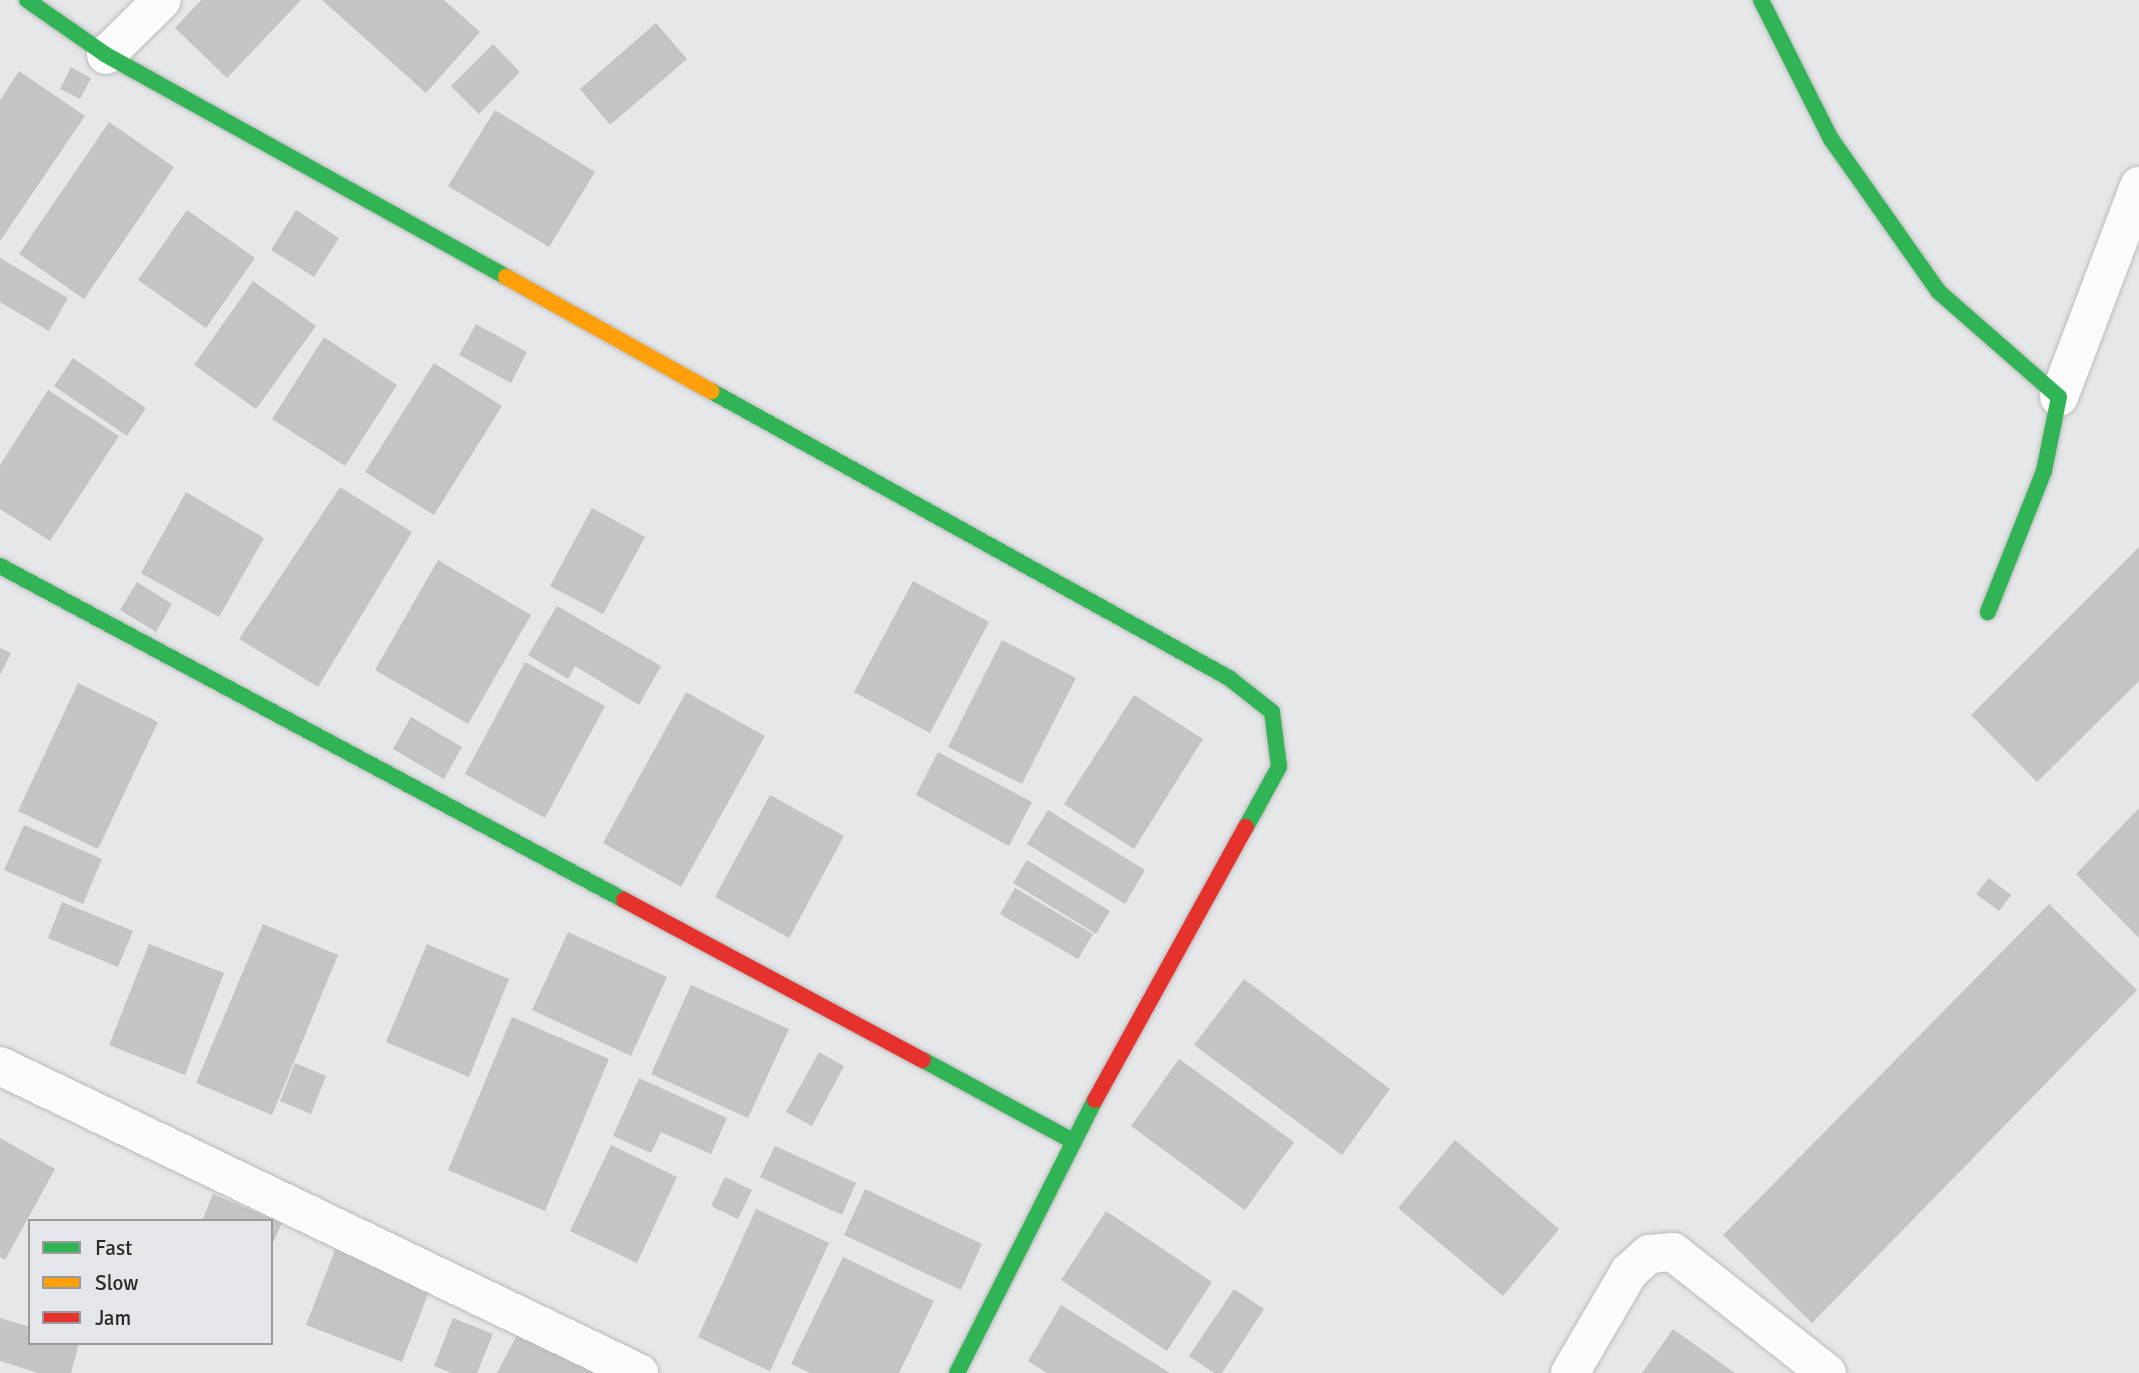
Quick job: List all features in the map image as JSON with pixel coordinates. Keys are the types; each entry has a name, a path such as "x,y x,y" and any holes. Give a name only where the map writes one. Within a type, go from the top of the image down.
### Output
{"street":[{"path":"27,0 106,55 1229,678 1272,712 1279,767 1073,1141 957,1373"},
{"path":"106,55 162,0"},
{"path":"1761,0 1831,139 1939,292 2059,397"},
{"path":"1988,612 2044,471 2059,397 2139,186"},
{"path":"0,566 1073,1141"},
{"path":"0,1066 639,1373"},
{"path":"1570,1373 1629,1272 1650,1254 1673,1252 1827,1373"}],"building":[{"path":"201,0 301,0 227,78 175,28"},
{"path":"322,0 444,0 480,32 426,93"},
{"path":"656,23 687,59 610,125 580,89"},
{"path":"493,44 520,72 479,114 451,86"},
{"path":"71,67 91,78 80,99 60,89"},
{"path":"19,71 85,116 0,241 0,100"},
{"path":"495,110 595,172 549,247 448,186"},
{"path":"109,122 174,167 84,299 19,254"},
{"path":"187,210 255,258 206,328 138,280"},
{"path":"296,210 339,238 314,277 271,250"},
{"path":"0,258 68,298 49,331 0,302"},
{"path":"253,281 316,326 256,409 194,365"},
{"path":"476,324 527,352 511,383 459,355"},
{"path":"324,337 397,385 345,466 272,419"},
{"path":"73,358 146,408 127,436 54,386"},
{"path":"434,363 502,406 434,515 365,472"},
{"path":"48,390 119,436 50,541 0,509 0,465"},
{"path":"340,487 412,532 318,687 239,639"},
{"path":"186,492 264,538 219,617 141,573"},
{"path":"592,508 645,537 603,614 550,586"},
{"path":"2139,547 2139,681 2037,782 1971,715"},
{"path":"438,560 531,615 468,724 375,670"},
{"path":"913,581 989,622 930,733 854,692"},
{"path":"137,582 172,604 156,632 120,610"},
{"path":"557,606 661,666 639,705 575,666 568,679 528,655"},
{"path":"1002,640 1076,678 1022,784 948,747"},
{"path":"0,648 11,653 0,675"},
{"path":"525,662 605,706 545,818 465,774"},
{"path":"78,683 158,722 98,849 18,811"},
{"path":"686,692 765,736 681,887 603,843"},
{"path":"1134,695 1203,739 1134,849 1064,804"},
{"path":"411,717 462,747 444,779 393,749"},
{"path":"938,752 1032,802 1009,846 916,795"},
{"path":"770,795 844,836 789,938 715,897"},
{"path":"2139,808 2139,938 2076,874"},
{"path":"1048,810 1145,870 1125,904 1027,844"},
{"path":"24,825 102,859 83,904 4,870"},
{"path":"1027,860 1110,911 1096,934 1013,883"},
{"path":"1989,878 2011,895 1999,911 1976,894"},
{"path":"1015,888 1093,934 1078,959 1000,914"},
{"path":"62,902 133,931 118,967 48,938"},
{"path":"2049,904 2137,990 1812,1323 1723,1235"},
{"path":"263,924 338,955 272,1115 196,1083"},
{"path":"568,932 667,977 631,1056 532,1010"},
{"path":"149,944 224,973 185,1075 109,1045"},
{"path":"427,944 509,979 469,1077 386,1042"},
{"path":"1244,979 1390,1089 1342,1155 1194,1045"},
{"path":"691,985 789,1029 748,1118 651,1074"},
{"path":"512,1017 609,1059 545,1211 448,1170"},
{"path":"819,1052 844,1066 812,1126 786,1112"},
{"path":"1179,1059 1294,1142 1245,1210 1131,1126"},
{"path":"295,1063 326,1076 311,1114 280,1101"},
{"path":"639,1078 727,1118 711,1154 661,1132 651,1153 613,1136"},
{"path":"0,1138 55,1169 5,1260 0,1257"},
{"path":"1455,1140 1559,1229 1503,1296 1398,1208"},
{"path":"611,1145 677,1177 637,1263 570,1231"},
{"path":"775,1146 856,1183 842,1215 760,1177"},
{"path":"725,1177 752,1190 738,1219 711,1206"},
{"path":"865,1189 982,1244 961,1290 844,1235"},
{"path":"213,1194 272,1219 203,1219"},
{"path":"756,1209 829,1243 770,1371 698,1337"},
{"path":"1106,1211 1212,1282 1167,1351 1061,1280"},
{"path":"273,1219 282,1223 273,1243"},
{"path":"337,1245 433,1281 402,1362 306,1325"},
{"path":"843,1257 934,1301 899,1373 810,1373 791,1364"},
{"path":"1234,1289 1264,1309 1222,1373 1214,1373 1189,1356"},
{"path":"1061,1305 1170,1373 1047,1373 1028,1361"},
{"path":"0,1318 28,1326 28,1345 78,1345 71,1373 38,1373 0,1361"},
{"path":"453,1318 493,1334 477,1373 451,1373 434,1366"},
{"path":"521,1327 611,1373 497,1373"},
{"path":"1673,1329 1735,1373 1642,1373"}],"traffic: fast":[{"path":"27,0 106,55 506,277"},
{"path":"1761,0 1831,139 1939,292 2059,397 2044,471 1988,612"},
{"path":"711,391 1229,678 1272,712 1279,767 1246,827"},
{"path":"0,566 624,900"},
{"path":"923,1060 1073,1141"},
{"path":"957,1373 1095,1100"}],"traffic: slow":[{"path":"506,277 711,391"}],"traffic: jam":[{"path":"1095,1100 1246,827"},
{"path":"624,900 923,1060"}]}
